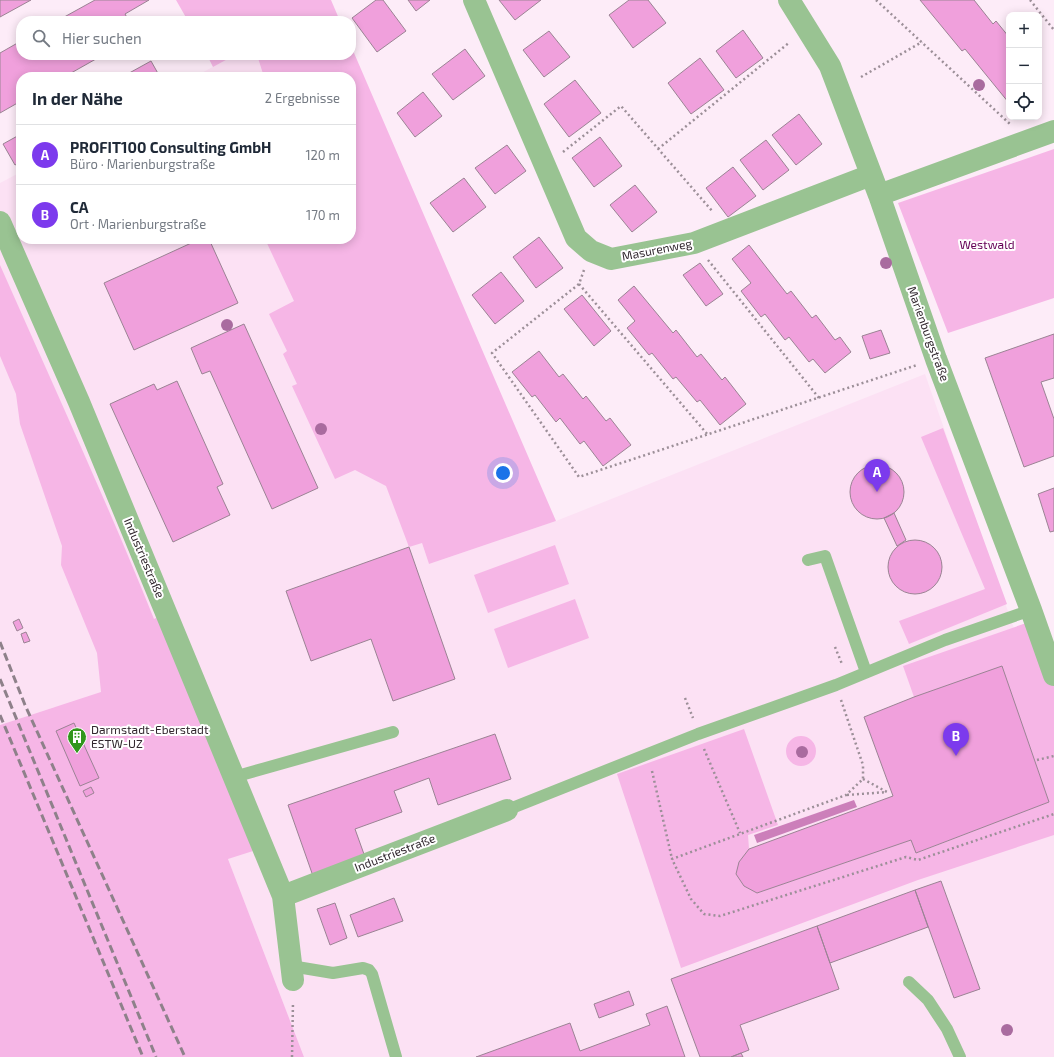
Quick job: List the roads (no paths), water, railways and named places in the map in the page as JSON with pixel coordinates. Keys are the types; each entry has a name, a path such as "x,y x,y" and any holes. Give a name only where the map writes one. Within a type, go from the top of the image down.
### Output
{"street":[{"name":"Masurenweg","path":"474,0 576,238 591,251 610,259 694,243 728,229 1054,131"},
{"name":"Marienburgstraße","path":"789,0 830,66 875,185 936,359 1054,675"},
{"name":"Industriestraße","path":"0,222 79,402 283,896 292,973"},
{"name":"Industriestraße","path":"283,896 507,810"}],"lane":[{"path":"808,560 825,556 866,672"},
{"path":"507,810 698,734 836,685 945,640 1031,610"},
{"path":"234,777 393,732"},
{"path":"292,973 333,973 363,968 369,970 372,974 396,1057"},
{"path":"909,982 928,1000 948,1029 960,1057"}],"railway":[{"path":"0,642 25,705 185,1057"},
{"path":"0,679 156,1057"},
{"path":"0,715 143,1057"}],"place":[{"name":"PROFIT100 Consulting GmbH","path":"877,492"},
{"name":"Darmstadt-Eberstadt ESTW-UZ","path":"77,754"},
{"name":"CA","path":"956,756"}],"park label":[{"name":"Westwald","path":"987,245"}]}
